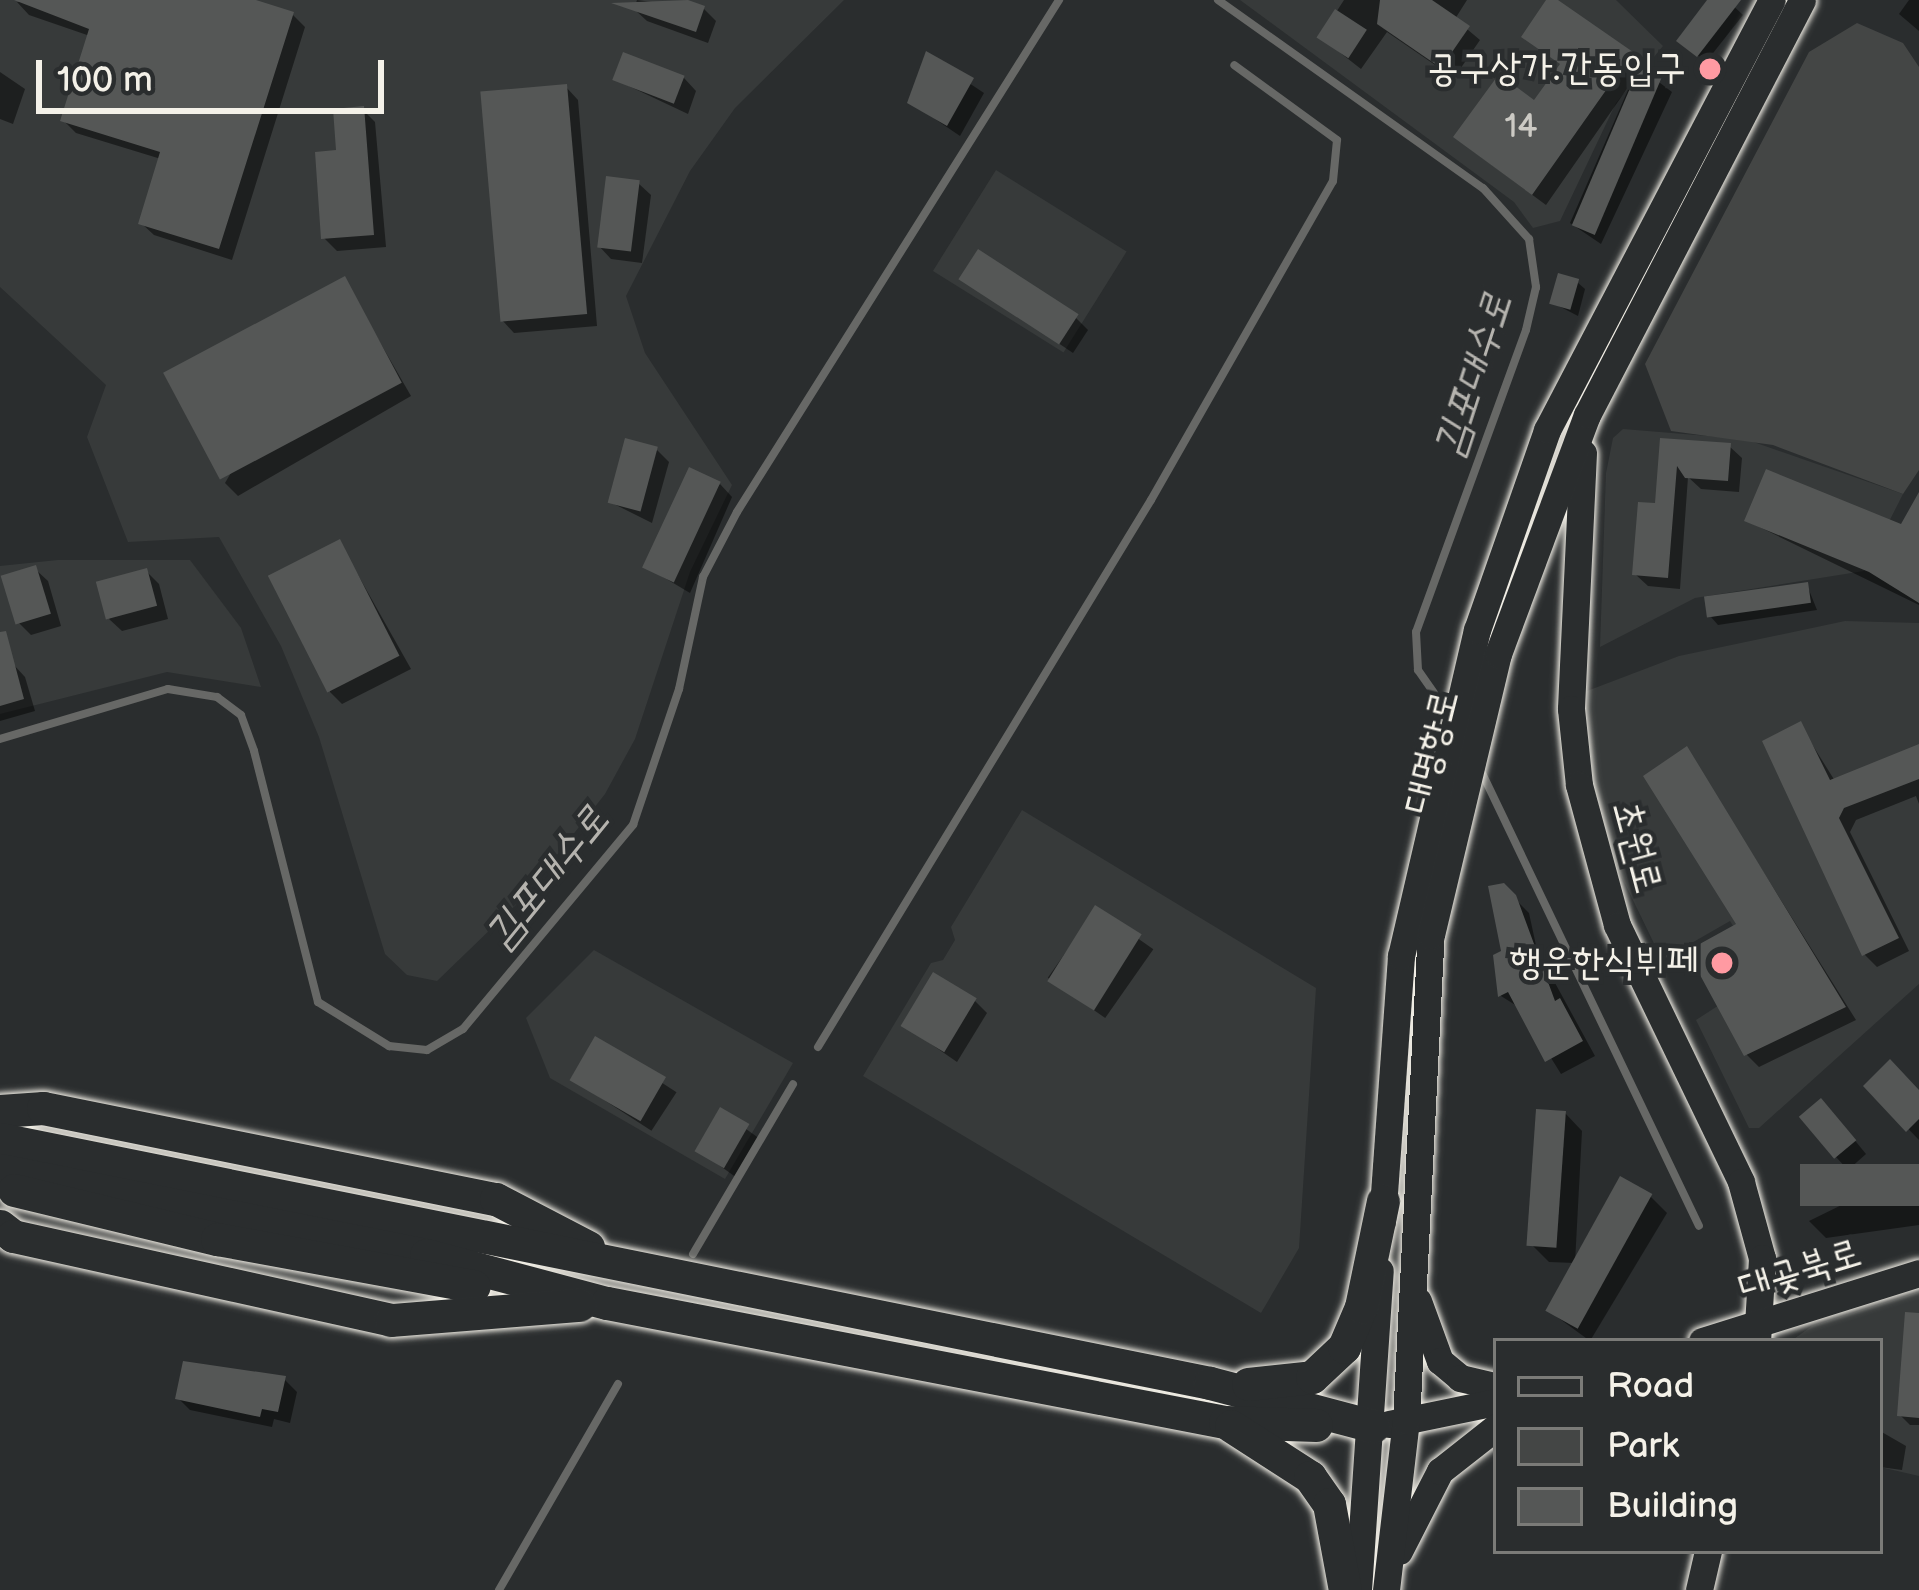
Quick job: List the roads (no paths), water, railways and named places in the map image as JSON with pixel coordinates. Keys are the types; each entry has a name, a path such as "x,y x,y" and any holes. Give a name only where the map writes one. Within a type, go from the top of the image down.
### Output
{"highway":[{"path":"0,1112 43,1108 496,1199 622,1264"},
{"path":"0,1125 499,1223 622,1264"},
{"path":"0,1139 1210,1383 1389,1424"},
{"path":"0,1170 426,1255 607,1303"},
{"path":"0,1185 62,1206 412,1278 607,1303 1225,1422 1389,1424"},
{"path":"1210,1383 1312,1377 1344,1347 1361,1307 1383,1201"},
{"path":"0,1204 25,1218 399,1298 607,1303"},
{"path":"0,1226 14,1236 391,1320 607,1303"},
{"path":"1225,1422 1310,1477 1329,1504 1346,1590"}],"main road":[{"name":"대명항로","path":"1388,1590 1383,1201 1401,956 1477,630 1547,430 1772,0"},
{"name":"대명항로","path":"1358,1590 1412,1284 1431,935 1498,654 1537,538 1587,415 1802,0"},
{"name":"초원로","path":"1587,415 1574,561 1574,752 1600,880 1741,1182 1762,1258 1759,1332"},
{"path":"1537,538 1556,539 1574,561"},
{"name":"대곶북로","path":"1721,1338 1759,1332 1919,1273"},
{"path":"1412,1284 1439,1361 1460,1378 1493,1385"},
{"path":"1389,1424 1493,1403"},
{"path":"1388,1590 1400,1545 1440,1472 1493,1429"},
{"path":"1699,1590 1707,1554"}],"waterway":[{"name":"김포대수로","path":"0,739 168,689 217,697 241,715 254,751 318,1002 389,1046 427,1050 463,1029 633,825 679,689 703,577 737,512 1059,0"},
{"name":"김포대수로","path":"1218,0 1483,188 1529,239 1536,287 1526,330 1416,632 1418,670 1434,693"},
{"path":"818,1047 1151,500 1333,181 1337,140 1234,65"},
{"name":"김포대수로","path":"1482,773 1699,1226"},
{"path":"693,1254 793,1084"},
{"path":"499,1590 618,1384"}],"place":[{"name":"공구상가.간동입구","path":"1710,69"},
{"name":"행운한식뷔페","path":"1722,963"}]}
